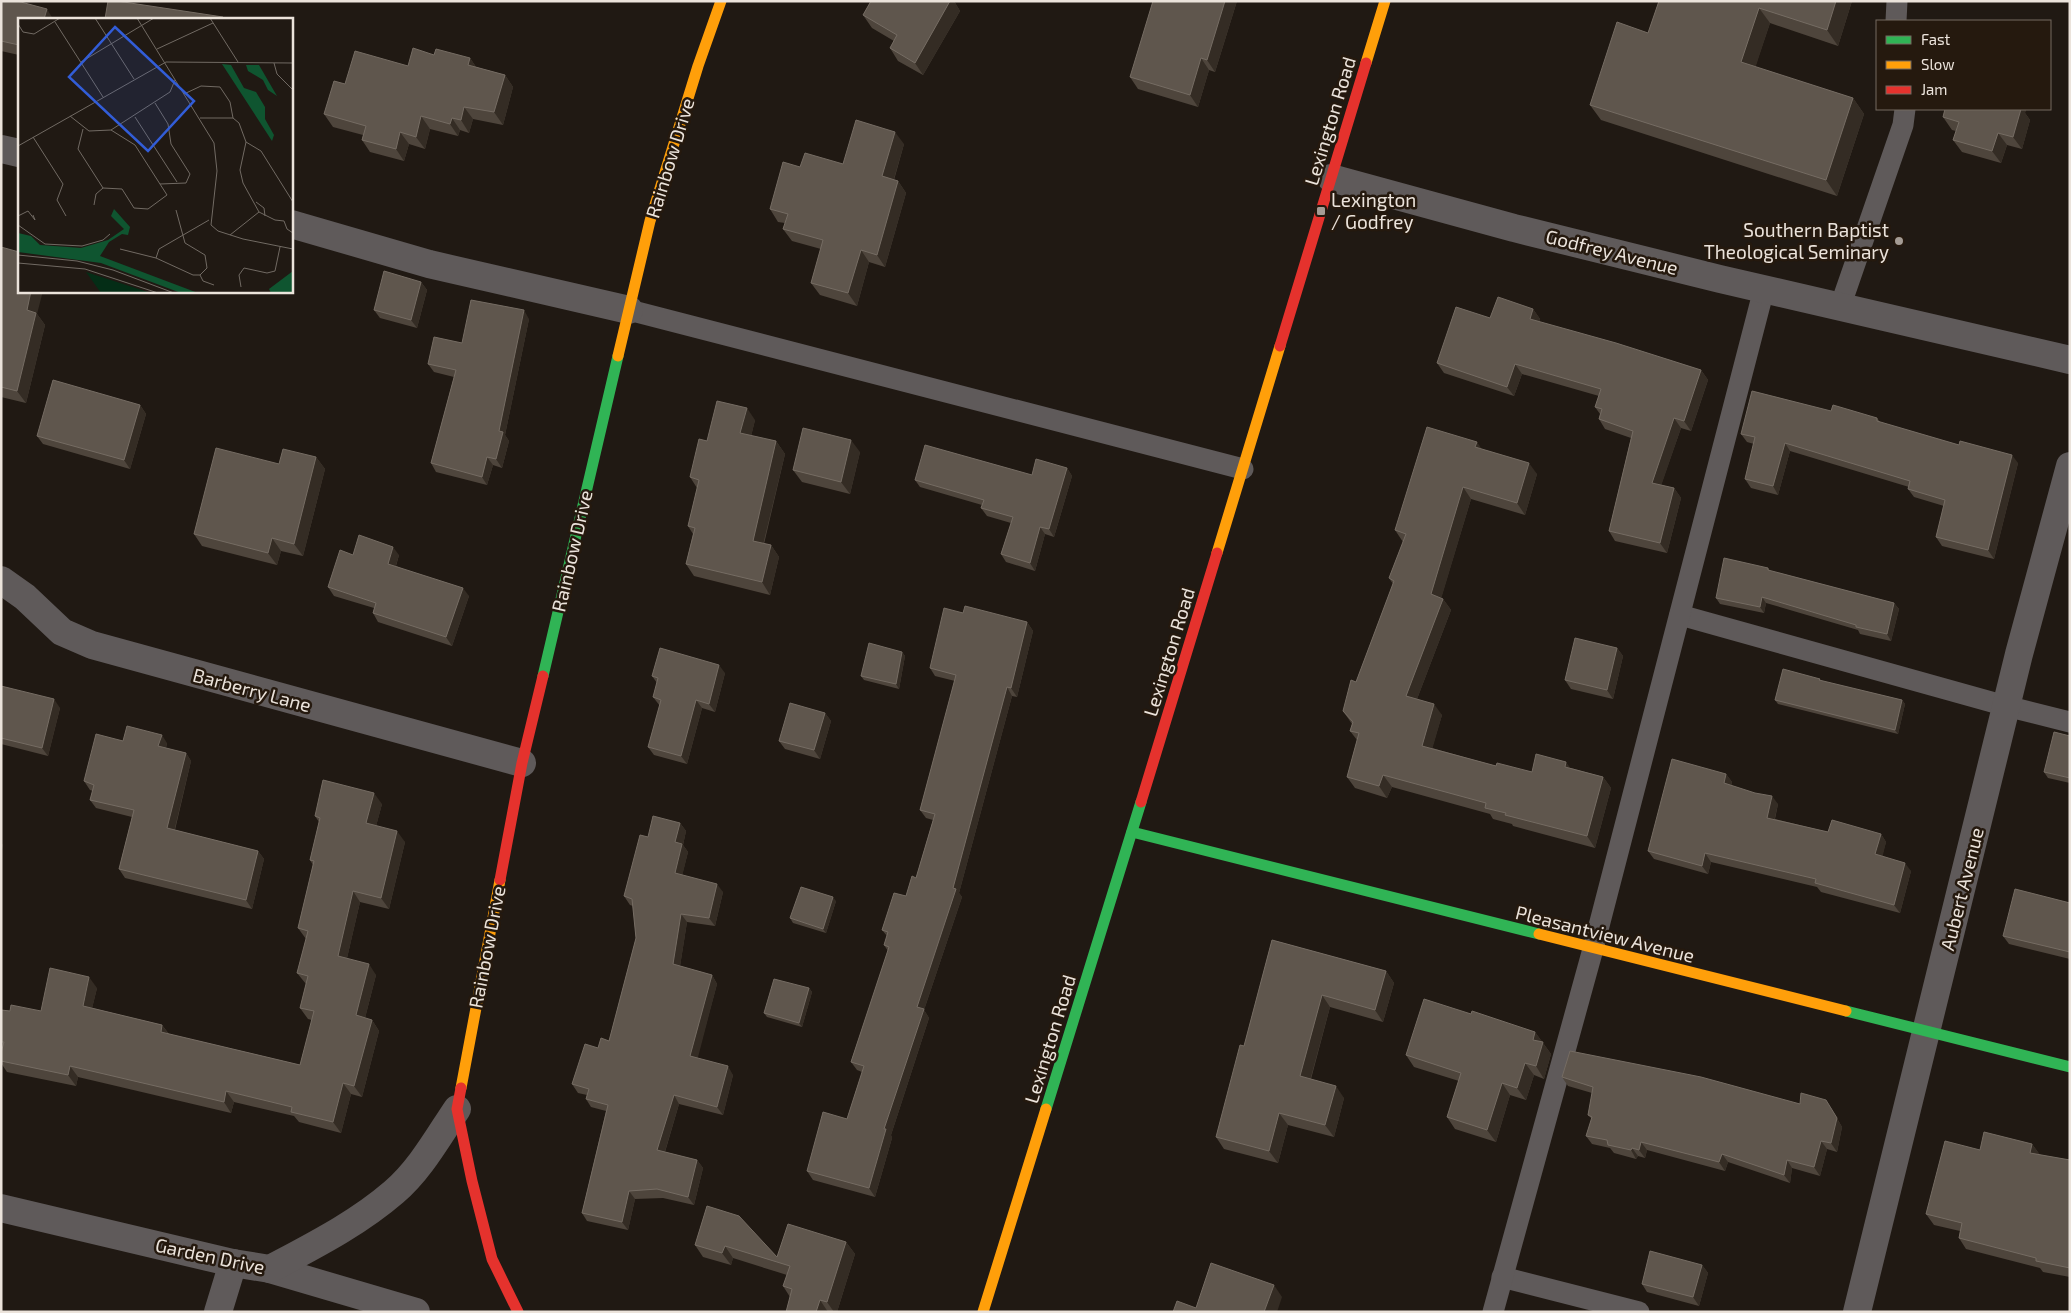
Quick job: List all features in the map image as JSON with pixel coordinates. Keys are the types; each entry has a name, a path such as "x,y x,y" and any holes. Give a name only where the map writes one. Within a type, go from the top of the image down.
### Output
{"street":[{"name":"Rainbow Drive","path":"518,1312 492,1259 472,1182 457,1109 522,763 650,221 698,66 721,1"},
{"name":"Lexington Road","path":"983,1312 1132,832 1385,1"},
{"path":"1,149 18,153"},
{"name":"Godfrey Avenue","path":"1331,178 1514,228 1764,289 2070,360"},
{"path":"292,224 429,264 629,310"},
{"name":"Aubert Avenue","path":"1857,1312 2006,706 2070,466"},
{"name":"Barberry Lane","path":"1,580 25,597 62,632 92,646 522,763"},
{"name":"Pleasantview Avenue","path":"1132,832 1927,1033 2070,1067"},
{"name":"Rainbow Drive","path":"270,1269 365,1216 396,1191 429,1151 457,1109"},
{"name":"Garden Drive","path":"1,1208 233,1263 270,1269 416,1312"},
{"path":"218,1312 233,1263"}],"lane":[{"path":"1896,20 1897,1"},
{"path":"1840,306 1903,125 1905,110"},
{"path":"1493,1312 1593,948 1764,289"},
{"path":"629,310 1243,469"},
{"path":"1680,615 2006,706 2070,722"},
{"path":"1502,1277 1639,1312"}],"building":[{"path":"1,1 17,1 47,9 44,18 18,18 18,45 1,41"},
{"path":"108,1 223,17 223,18 105,18"},
{"path":"871,1 950,1 915,63 890,48 897,35 863,15"},
{"path":"1153,1 1225,1 1207,60 1201,58 1190,95 1130,77"},
{"path":"1659,1 1836,1 1827,30 1759,8 1741,62 1853,98 1826,180 1590,105 1617,22 1648,33"},
{"path":"413,48 434,55 436,49 470,58 468,65 505,75 494,112 464,107 461,120 452,118 450,124 421,116 416,137 400,132 396,149 362,140 366,126 324,114 334,81 345,84 355,51 408,66"},
{"path":"1945,110 2021,110 2013,137 1998,133 1992,151 1953,140 1959,122 1943,117"},
{"path":"856,120 895,132 882,176 898,181 877,255 861,250 848,293 811,283 823,240 783,229 788,214 770,209 783,162 800,167 805,153 843,164"},
{"path":"1,247 18,252 18,292 31,292 27,310 36,313 17,391 1,387"},
{"path":"384,271 421,282 411,320 374,310"},
{"path":"1498,297 1533,309 1530,319 1616,343 1701,370 1684,421 1674,418 1652,483 1674,488 1660,543 1609,531 1633,431 1599,419 1602,409 1595,407 1601,389 1515,364 1507,387 1437,363 1456,307 1490,318"},
{"path":"471,300 524,310 499,431 503,432 496,459 487,457 482,477 431,463 456,370 428,364 434,337 462,343"},
{"path":"53,380 140,405 124,460 37,436"},
{"path":"1752,391 1831,411 1833,405 1877,418 1877,421 1959,445 1960,441 2012,455 1988,550 1936,537 1945,500 1908,489 1910,481 1785,443 1773,486 1745,479 1755,437 1741,434"},
{"path":"717,401 747,408 740,433 776,441 753,541 771,545 762,582 686,564 695,528 688,526 699,480 690,477 699,439 707,441"},
{"path":"1427,427 1477,442 1475,447 1529,463 1517,503 1463,487 1431,594 1443,599 1406,696 1434,704 1422,746 1496,766 1497,763 1532,772 1536,754 1566,762 1565,767 1603,777 1587,836 1505,815 1506,813 1485,808 1486,803 1383,775 1379,786 1347,777 1359,733 1350,731 1353,722 1343,711 1351,680 1356,682 1394,581 1389,578 1406,534 1395,530"},
{"path":"803,428 851,440 841,482 793,470"},
{"path":"925,445 1032,475 1036,459 1067,468 1049,529 1040,527 1030,563 1001,554 1013,517 981,508 984,500 915,480"},
{"path":"216,448 279,464 283,449 316,457 294,544 272,538 268,553 194,534"},
{"path":"359,535 393,547 388,564 463,588 446,637 373,613 376,603 328,587 340,550 353,555"},
{"path":"1724,558 1768,568 1768,570 1894,603 1887,634 1856,627 1856,625 1762,597 1760,607 1716,598"},
{"path":"965,606 1027,622 1011,688 1007,687 953,888 956,889 917,1007 924,1009 884,1129 886,1129 869,1188 807,1171 823,1112 847,1119 864,1066 851,1062 889,947 884,945 888,932 882,930 894,893 906,896 912,876 916,878 935,814 920,810 956,675 930,668 944,608 963,613"},
{"path":"1575,638 1617,648 1607,690 1565,680"},
{"path":"869,643 902,652 896,684 861,676"},
{"path":"660,648 719,665 709,704 696,700 681,756 648,747 661,700 653,697 658,678 652,676"},
{"path":"1783,669 1819,680 1902,700 1895,730 1775,700"},
{"path":"1,686 54,699 42,748 1,738"},
{"path":"790,703 825,713 814,750 779,741"},
{"path":"127,726 162,735 158,746 186,753 167,828 258,851 246,900 119,869 134,810 90,800 94,785 84,781 96,734 123,741"},
{"path":"2054,732 2070,736 2070,778 2044,772"},
{"path":"1672,759 1726,774 1724,783 1755,793 1772,796 1767,818 1828,832 1832,820 1881,834 1875,854 1905,863 1894,905 1815,883 1816,879 1705,853 1702,866 1648,851"},
{"path":"323,780 374,793 366,823 397,831 381,898 353,891 338,956 369,964 356,1015 372,1020 354,1086 343,1083 333,1122 291,1112 292,1107 226,1091 224,1102 70,1066 68,1075 1,1061 4,1042 1,1042 1,1010 10,1011 11,1005 41,1011 50,968 89,977 83,1006 162,1025 161,1032 300,1065 314,1011 300,1008 308,976 297,973 308,931 298,928 314,861 310,860 320,818 315,816"},
{"path":"653,816 680,823 675,842 682,844 675,873 717,884 709,918 681,914 673,964 712,975 690,1056 728,1066 717,1107 674,1095 657,1150 697,1160 688,1197 657,1189 629,1191 622,1222 582,1213 608,1105 586,1099 589,1089 572,1084 585,1044 598,1048 601,1038 609,1041 636,938 632,899 624,896 640,835 648,837"},
{"path":"801,887 833,897 823,929 790,918"},
{"path":"2015,889 2070,903 2070,952 2003,936"},
{"path":"1272,940 1386,971 1375,1010 1322,995 1300,1076 1336,1086 1325,1125 1279,1113 1269,1151 1216,1137 1240,1045 1244,1046"},
{"path":"774,979 809,988 799,1023 764,1013"},
{"path":"1424,999 1471,1014 1472,1011 1535,1032 1533,1040 1543,1042 1536,1066 1525,1063 1517,1088 1502,1083 1487,1130 1447,1117 1461,1073 1406,1055"},
{"path":"1570,1051 1701,1077 1800,1104 1801,1093 1826,1100 1837,1118 1831,1143 1821,1141 1814,1167 1787,1160 1784,1175 1722,1154 1719,1162 1641,1142 1639,1150 1608,1145 1607,1140 1586,1136 1592,1117 1588,1115 1593,1087 1562,1077"},
{"path":"1984,1132 2032,1144 2030,1153 2070,1160 2070,1268 2036,1261 2036,1258 1959,1238 1962,1223 1926,1214 1945,1141 1980,1150"},
{"path":"707,1206 739,1216 777,1257 788,1224 846,1242 827,1302 820,1300 816,1312 786,1312 792,1289 783,1286 790,1266 725,1246 722,1253 695,1245"},
{"path":"1650,1251 1702,1265 1693,1297 1642,1284"},
{"path":"1211,1263 1274,1285 1264,1312 1173,1312 1177,1301 1196,1308"}],"traffic: fast":[{"path":"543,676 618,356"},
{"path":"1046,1109 1141,802"},
{"path":"1132,832 1539,934"},
{"path":"1846,1011 2070,1067"}],"traffic: slow":[{"path":"618,356 650,221 698,66 721,1"},
{"path":"1366,63 1385,1"},
{"path":"1217,553 1280,346"},
{"path":"461,1088 500,880"},
{"path":"1539,934 1846,1011"},
{"path":"983,1312 1046,1109"}],"traffic: jam":[{"path":"1280,346 1366,63"},
{"path":"1141,802 1217,553"},
{"path":"500,880 522,763 543,676"},
{"path":"461,1088 457,1109 472,1181 492,1259 518,1312"}],"place":[{"name":"Lexington / Godfrey","path":"1321,211"},
{"name":"Southern Baptist Theological Seminary","path":"1899,241"}]}
